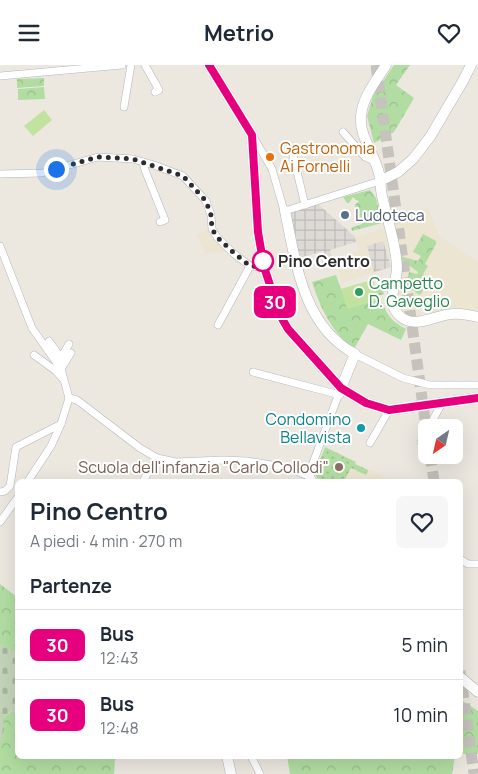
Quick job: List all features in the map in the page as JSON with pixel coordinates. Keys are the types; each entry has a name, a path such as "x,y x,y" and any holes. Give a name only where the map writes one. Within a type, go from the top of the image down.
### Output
{"street":[{"path":"0,76 122,65"},
{"path":"124,107 131,65"},
{"path":"145,65 159,90 155,92"},
{"path":"209,65 272,169 289,225 301,283 320,324 335,340 355,354 403,378 430,385 478,385"},
{"path":"386,65 367,95 361,117 366,140 379,172 397,264 396,281 391,298 395,311 408,321 416,322 450,314 478,317"},
{"path":"285,211 380,181 398,172 413,159 430,137 463,81 470,65"},
{"path":"343,132 365,157 375,161"},
{"path":"252,135 258,232 264,267 280,315 288,329 340,391"},
{"path":"290,148 305,205"},
{"path":"0,174 42,173 98,157 133,159 183,176 206,201 211,215 212,229 217,237 250,266 264,267"},
{"path":"143,162 165,220 160,222"},
{"path":"0,247 32,328 59,363"},
{"path":"218,325 250,266"},
{"path":"29,479 52,446 69,398 59,363 49,341"},
{"path":"59,363 69,344"},
{"path":"59,363 71,353"},
{"path":"312,479 310,471 355,354"},
{"path":"34,355 56,371 64,380"},
{"path":"253,373 340,391 366,403 389,410 478,399"},
{"path":"69,398 77,400 140,448 157,458 176,462 247,461 288,468 310,479"},
{"path":"433,419 442,403"},
{"path":"370,443 389,410"},
{"path":"0,492 5,491 10,486 16,447 61,423"},
{"path":"144,479 157,458"},
{"path":"0,522 15,501"},
{"path":"463,561 468,564 478,564"},
{"path":"463,680 478,692"},
{"path":"228,759 231,774"},
{"path":"252,759 260,774"}],"shaded area":[{"path":"318,204 354,236 356,242 330,250 335,261 327,264 324,251 300,258 290,213"},
{"path":"428,207 440,237 478,262 478,310 452,308 430,313 424,309 421,311 420,318 412,318 405,314 397,304 396,291 405,289 405,286 399,281 401,270 405,269 405,265 401,264 392,220"},
{"path":"211,228 226,252 205,254 196,235"},
{"path":"384,228 391,267 342,283 336,264 349,260 347,254 359,251 355,238"},
{"path":"383,241 391,267 374,272 367,246"},
{"name":"Scuola dell'infanzia \"Carlo Collodi\"","path":"325,447 356,462 355,464 389,479 320,479 317,478 315,473"}],"green space":[{"path":"394,65 410,65 396,85 414,98 394,132 374,143 367,116 373,96"},
{"path":"44,78 44,86 17,88 17,79"},
{"path":"44,87 45,99 18,100 18,89"},
{"path":"44,110 52,120 33,136 24,126"},
{"path":"370,190 376,198 382,223 352,231 351,228 362,224 355,208 359,201 353,197 347,203 343,197"},
{"path":"423,234 436,241 436,244 425,264 428,266 423,274 426,276 422,282 426,285 420,295 411,289 405,289 409,272 417,274 418,272 407,264 401,264 400,256 418,261 421,256 413,252"},
{"path":"336,275 341,289 373,280 375,288 381,287 384,294 377,296 380,304 383,303 392,319 406,329 401,340 368,324 354,349 346,343 328,319 312,282"},
{"name":"Campetto D. Gaveglio","path":"373,280 379,300 347,309 341,289"},
{"name":"Scuola dell'infanzia \"Carlo Collodi\"","path":"325,447 368,470 366,475 351,468 345,479 320,479 317,478 315,473"},
{"path":"0,584 15,595 15,653 0,644"},
{"path":"0,644 15,652 15,713 11,711 3,718 4,729 0,746"},
{"path":"463,701 478,711 478,754 463,754"},
{"path":"12,711 15,713 15,759 116,759 114,774 0,774 0,729 3,718"},
{"path":"288,759 454,759 452,774 290,774"}],"tunnel":[{"path":"376,65 425,419"},
{"path":"431,464 434,479"},
{"path":"463,693 474,774"}],"bus line":[{"name":"30","path":"209,65 252,135 258,232 264,267 280,315 288,329 341,388 366,403 389,410 478,398"}],"place":[{"name":"Gastronomia Ai Fornelli","path":"270,157"},
{"name":"Ludoteca","path":"345,215"},
{"name":"Pino Centro","path":"263,261"},
{"name":"Campetto D. Gaveglio","path":"359,292"},
{"name":"Condomino Bellavista","path":"361,428"},
{"name":"Scuola dell'infanzia \"Carlo Collodi\"","path":"339,467"}],"route":[{"path":"56,169 98,157 133,159 183,176 198,190 206,201 211,215 212,229 217,237 250,266 264,267 263,261"}]}
